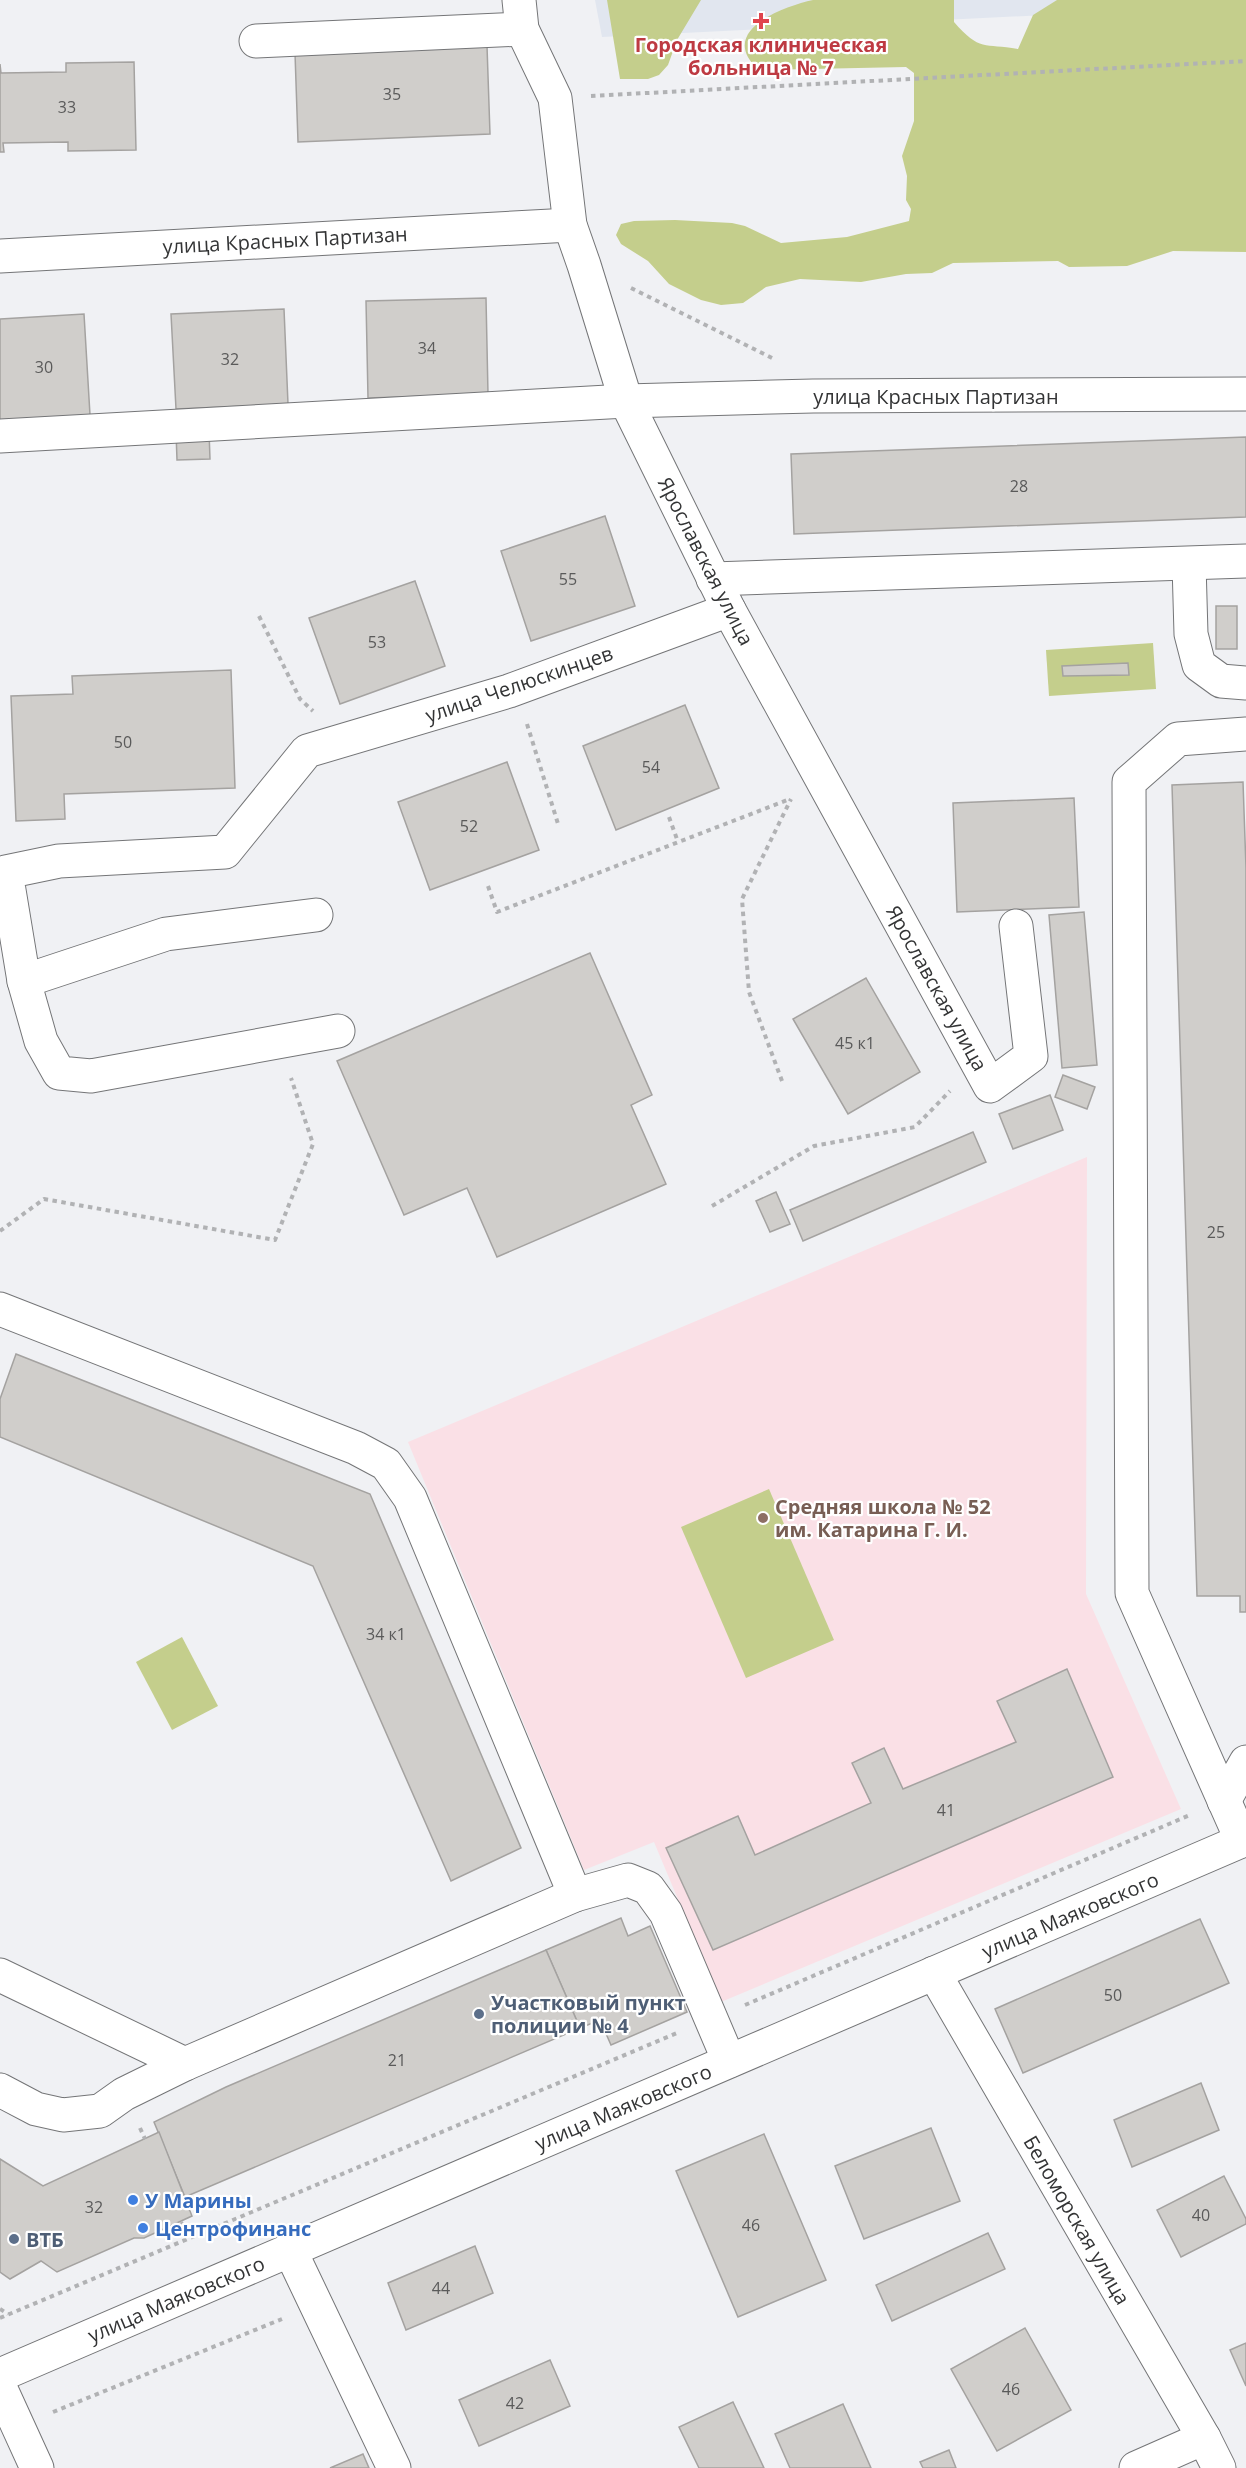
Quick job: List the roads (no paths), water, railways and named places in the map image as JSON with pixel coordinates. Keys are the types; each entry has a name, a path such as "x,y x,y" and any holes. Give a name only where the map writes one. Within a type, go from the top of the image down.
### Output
{"street":[{"path":"256,41 521,14"},
{"name":"Ярославская улица","path":"521,14 555,98 570,225 626,401 729,610 984,1074 1031,1056 1016,926"},
{"name":"улица Красных Партизан","path":"0,256 570,225"},
{"name":"улица Красных Партизан","path":"0,436 626,401 813,396 1246,394"},
{"path":"713,579 1246,561"},
{"path":"1189,564 1191,634 1199,665 1221,681 1246,683"},
{"name":"улица Челюскинцев","path":"24,981 6,872 59,861 225,852 307,751 516,688 729,610"},
{"path":"1244,1840 1224,1801 1132,1593 1129,782 1178,739 1246,734"},
{"path":"316,915 166,934 24,981 40,1041 59,1073 91,1076 338,1031"},
{"path":"0,1309 356,1448 386,1464 410,1498 575,1895"},
{"path":"1224,1801 1246,1762"},
{"name":"улица Маяковского","path":"0,2375 1244,1840"},
{"path":"0,2090 36,2109 63,2115 100,2111 124,2094 185,2064 575,1895 628,1880 648,1888 666,1913 729,2061"},
{"name":"Беломорская улица","path":"934,1973 1204,2438 1219,2468"},
{"path":"0,1975 185,2064"},
{"path":"290,2250 394,2468"},
{"path":"0,2387 37,2468"},
{"path":"1136,2468 1204,2438"}],"place":[{"name":"Городская клиническая больница № 7","path":"761,21"},
{"name":"Средняя школа № 52 им. Катарина Г. И.","path":"763,1518"},
{"name":"Участковый пункт полиции № 4","path":"479,2014"},
{"name":"У Марины","path":"133,2200"},
{"name":"Центрофинанс","path":"143,2228"},
{"name":"ВТБ","path":"14,2239"}]}
